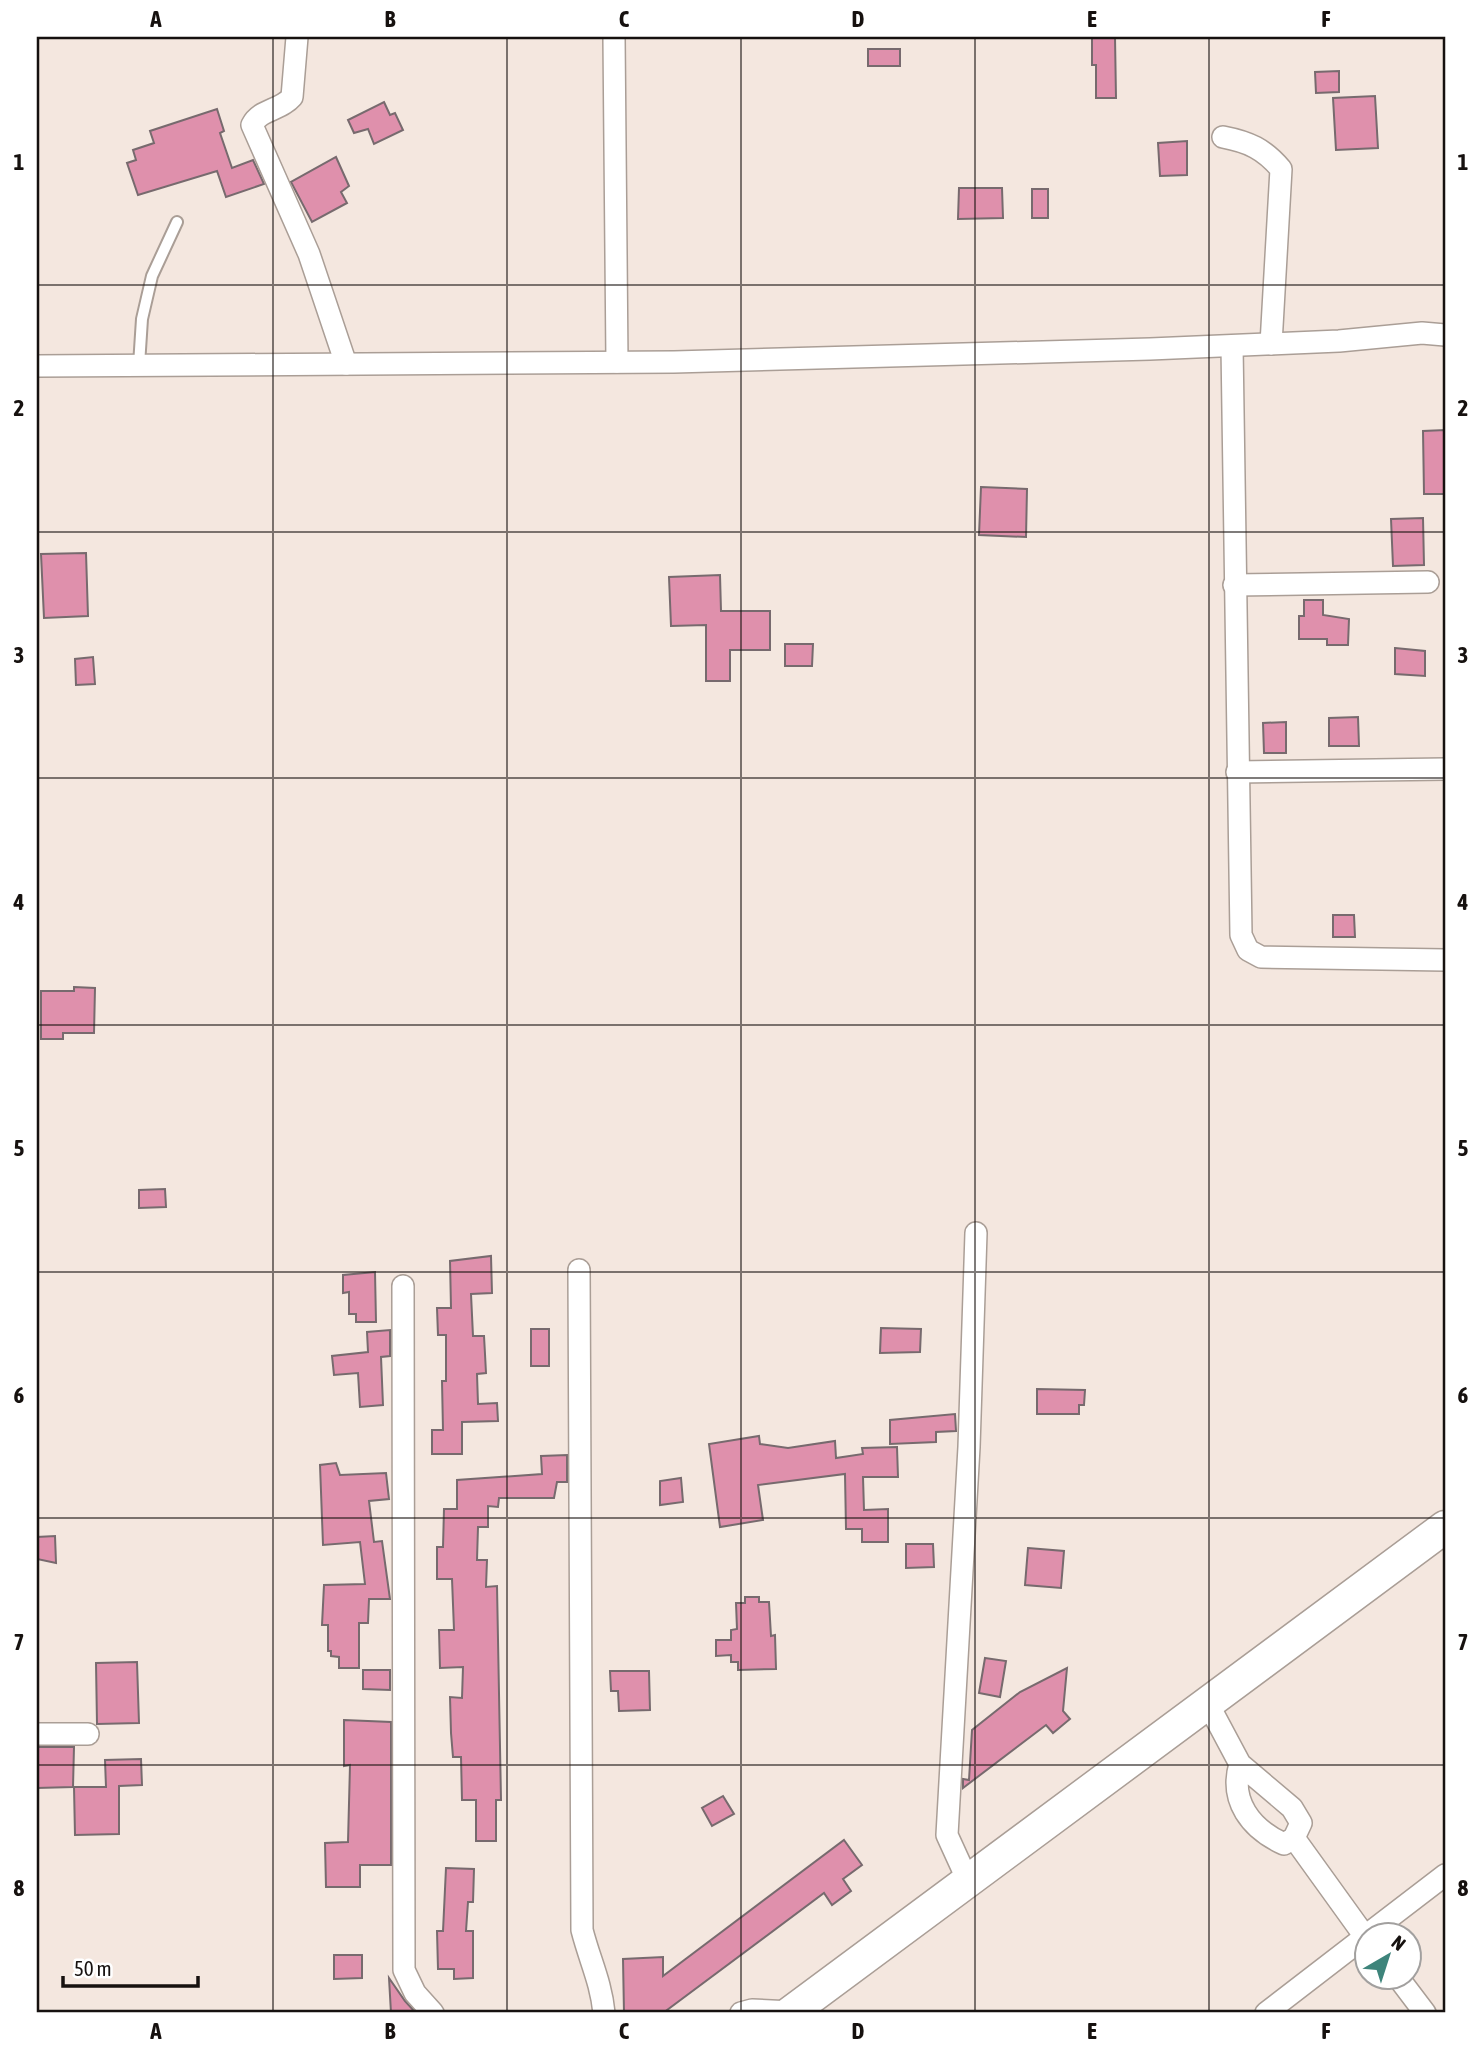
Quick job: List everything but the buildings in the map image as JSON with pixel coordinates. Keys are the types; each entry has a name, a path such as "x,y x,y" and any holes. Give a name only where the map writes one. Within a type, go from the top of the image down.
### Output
{"main road":[{"path":"791,2012 1445,1527"}],"street":[{"path":"296,37 292,97 277,110 261,114 252,125 309,254 346,364"},
{"path":"614,37 617,362"},
{"path":"1223,137 1248,142 1269,155 1281,169 1271,344"},
{"path":"37,366 617,362 1232,346 1422,332 1445,335"},
{"path":"1232,346 1241,935 1248,950 1261,957 1445,960"},
{"path":"1234,585 1428,582"},
{"path":"1237,772 1445,769"},
{"path":"968,1881 947,1835 969,1447 976,1233"},
{"path":"579,1270 582,1930 590,1962 602,1985 604,2013"},
{"path":"403,1286 404,1970 415,1993 433,2013"},
{"path":"1208,1703 1240,1765 1292,1808 1301,1823 1294,1838 1284,1844 1253,1824 1240,1806 1235,1781 1240,1765"},
{"path":"37,1734 88,1734"},
{"path":"1294,1838 1355,1920"},
{"path":"1387,1920 1445,1875"},
{"path":"1266,2013 1352,1947"},
{"path":"1408,1990 1425,2013"},
{"path":"741,2013 752,2010 791,2012"}],"lane":[{"path":"139,365 142,319 152,276 177,222"}]}
